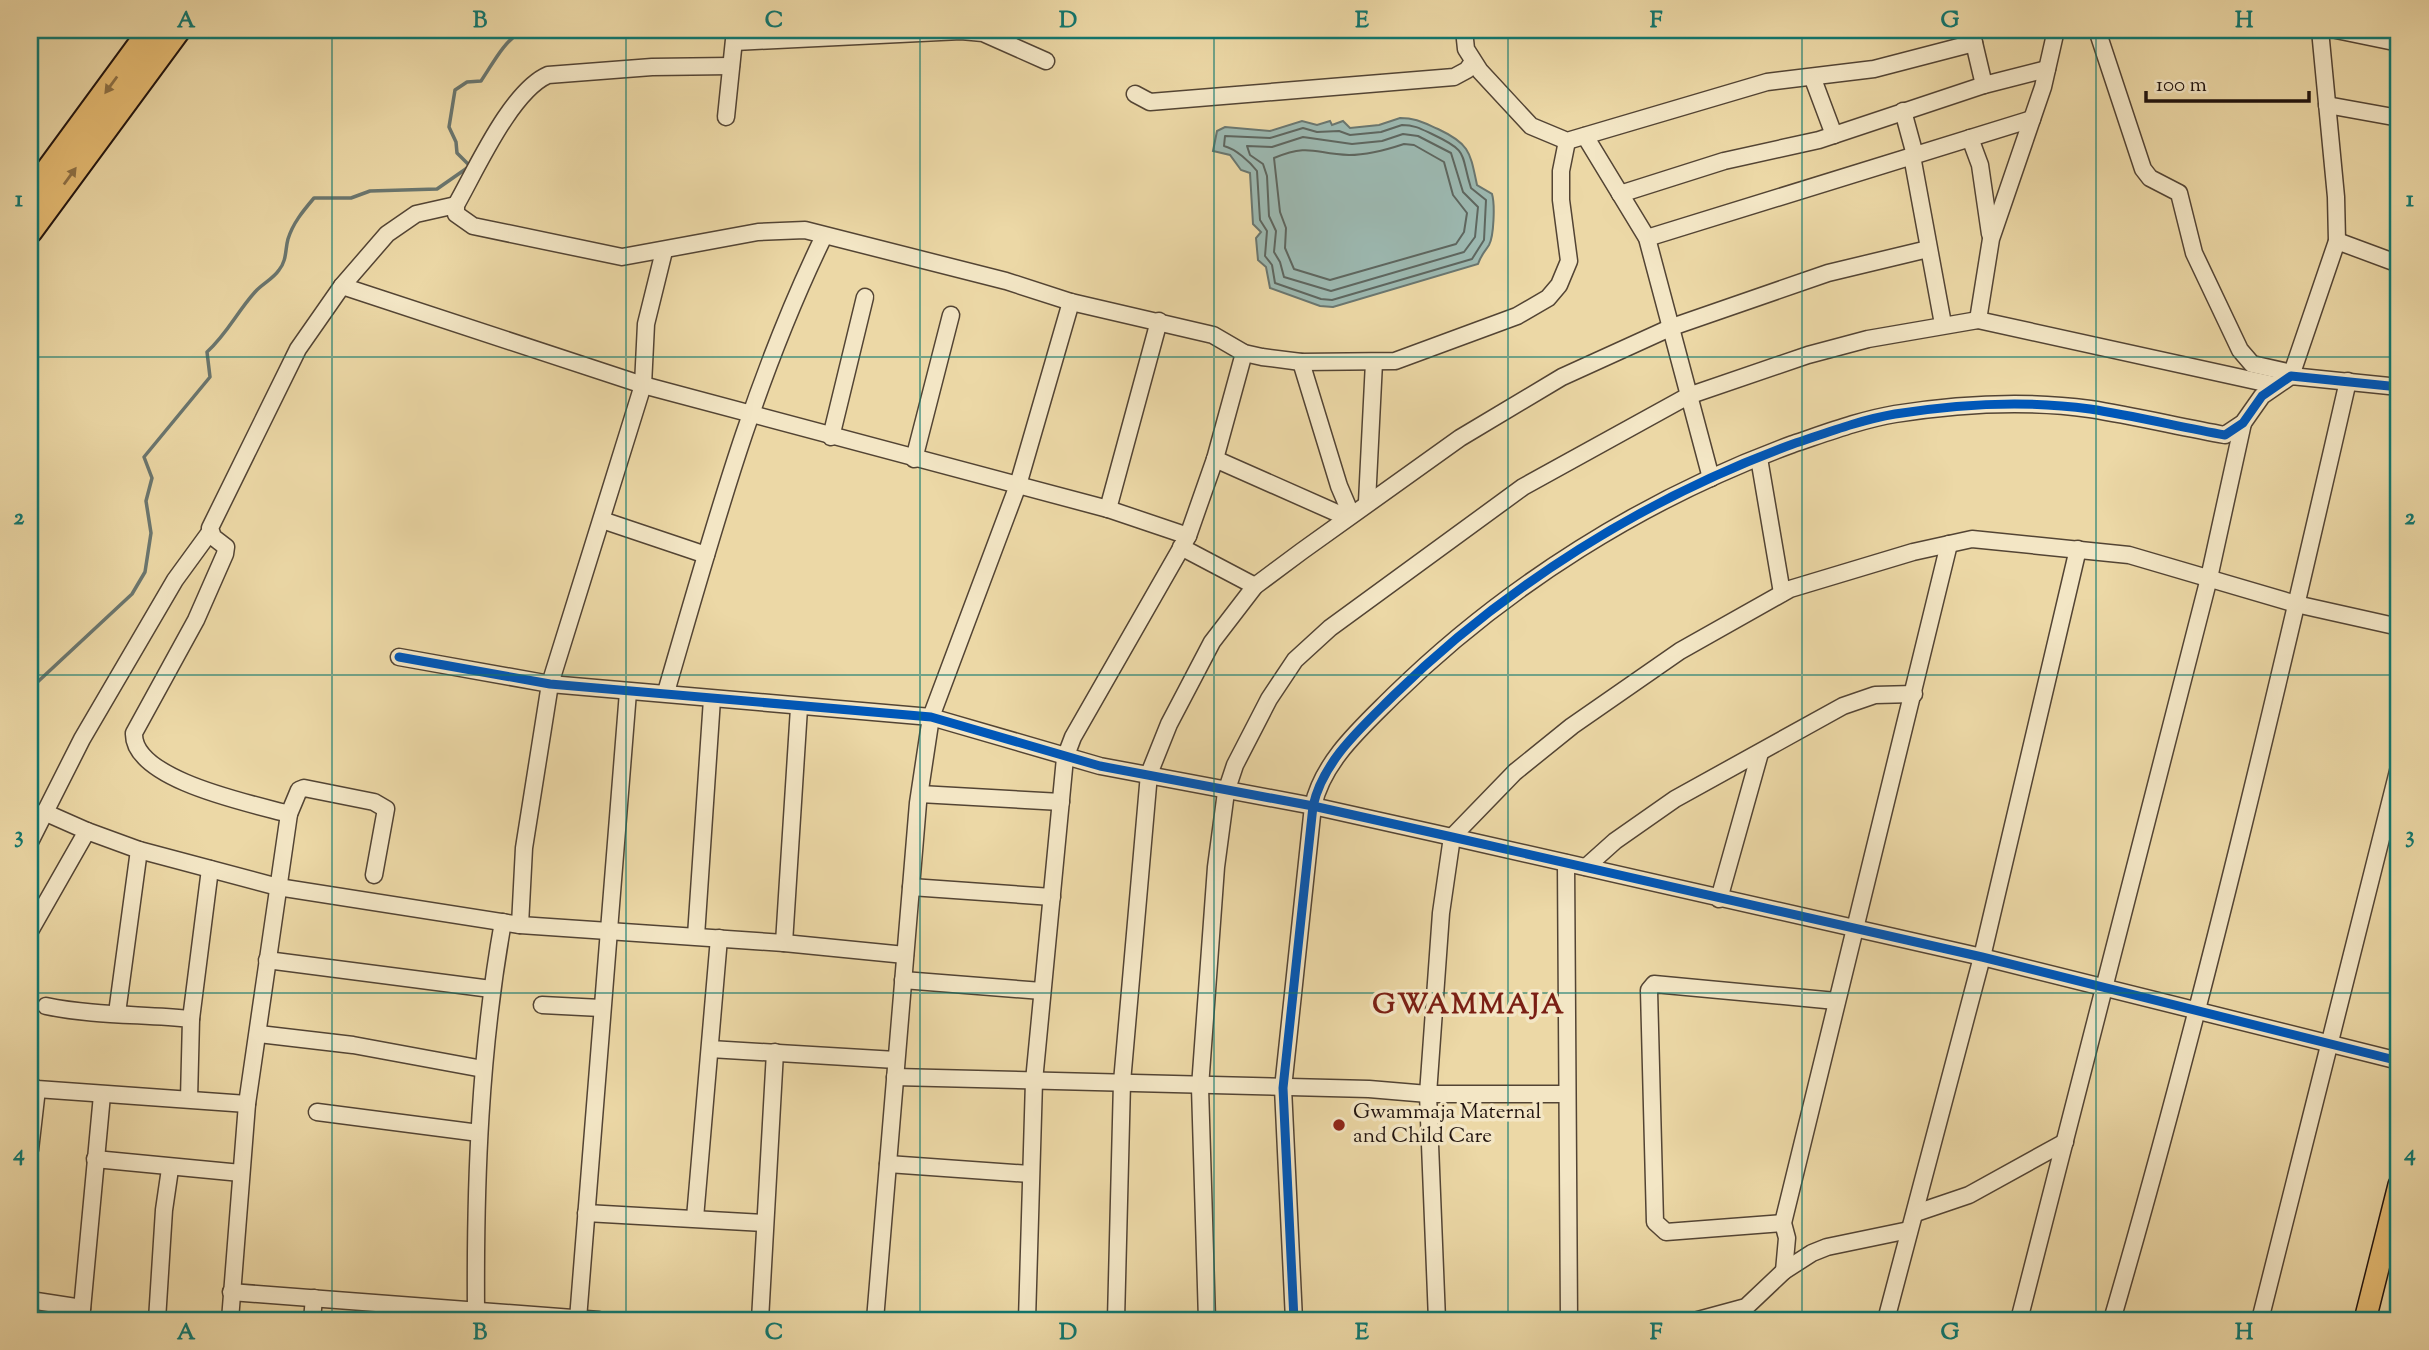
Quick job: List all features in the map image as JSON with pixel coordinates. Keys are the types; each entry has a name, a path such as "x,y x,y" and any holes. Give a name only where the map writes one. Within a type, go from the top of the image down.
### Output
{"highway":[{"path":"30,195 167,31"},
{"path":"30,230 167,31"}],"main road":[{"path":"2365,1320 2399,1185"},
{"path":"2379,1320 2399,1239"}],"street":[{"path":"1464,30 1472,63 1531,126 1567,141 1654,113 1767,82 1812,79 1874,69 1973,36 1984,85"},
{"path":"1978,320 1990,239 2032,119 2056,30"},
{"path":"2097,30 2143,169 2150,178 2179,193 2194,253 2240,349 2252,364 2292,374 2399,387"},
{"path":"1294,1320 1283,1088 1313,806 1324,775 1354,734 1441,648 1572,554 1710,478 1833,430 1892,414 1975,405 2088,409 2225,435 2243,422 2262,396 2292,374 2337,241 2336,197 2320,30"},
{"path":"2336,30 2399,43"},
{"path":"726,117 735,36 961,31 993,36 1046,61"},
{"path":"1135,94 1150,102 1454,77 1467,71 1472,63"},
{"path":"30,842 82,739 186,563 210,532 299,349 342,286 387,234 416,214 456,205 506,121 538,80 548,75 652,67 731,66"},
{"path":"1620,194 1724,161 1834,135 1984,85 2047,69"},
{"path":"1812,79 1834,135"},
{"path":"2327,105 2399,118"},
{"path":"1903,111 1943,324"},
{"path":"1647,239 2032,119"},
{"path":"1585,136 1647,239 1710,478"},
{"path":"1970,138 1980,165 1990,239"},
{"path":"456,205 460,219 473,226 622,257 781,229 805,230 1006,281 1071,302 1213,335 1244,353 1301,362 1395,361 1517,316 1548,298 1559,285 1569,261 1561,200 1567,141"},
{"path":"666,692 748,414 791,304 824,236"},
{"path":"2337,241 2399,264"},
{"path":"1116,1320 1122,1082 1149,774 1168,724 1212,642 1255,586 1367,502 1460,438 1562,377 1672,327 1828,274 1928,249"},
{"path":"520,925 524,848 550,684 643,385 646,324 664,251"},
{"path":"342,286 643,385 1108,509 1185,541 1255,586"},
{"path":"831,437 865,297"},
{"path":"875,1320 919,794 931,717 1018,485 1071,302"},
{"path":"914,459 951,315"},
{"path":"1208,1320 1200,1087 1216,867 1226,792 1235,765 1269,699 1295,660 1330,628 1522,487 1688,397 1808,355 1943,324 1978,320 2274,385"},
{"path":"1108,509 1159,321"},
{"path":"1027,1320 1034,1082 1065,758 1073,737 1185,541 1214,459 1244,353"},
{"path":"1301,362 1349,516"},
{"path":"1367,502 1374,362"},
{"path":"2112,1320 2195,1011 2297,604 2347,381"},
{"path":"2019,1320 2209,578 2243,422"},
{"path":"1759,457 1782,593"},
{"path":"1214,459 1349,516"},
{"path":"602,520 706,555"},
{"path":"210,532 226,547 225,554 196,620 134,733 133,745 139,754 181,781 289,814"},
{"path":"1437,1320 1428,1094 1440,926 1452,836 1515,772 1572,726 1680,651 1782,593 1828,576 1972,539 2129,555 2297,604 2399,627"},
{"path":"1784,1271 1787,1238 1783,1223 1950,544"},
{"path":"1886,1320 1982,957 2078,549"},
{"path":"399,657 550,684 628,692 666,692 799,708 931,717 1065,758 1452,836 1982,957 2399,1061"},
{"path":"578,1319 628,692"},
{"path":"1586,867 1615,841 1675,799 1859,698 1914,694"},
{"path":"696,936 712,699"},
{"path":"784,943 799,708"},
{"path":"1719,899 1760,753"},
{"path":"2260,1320 2399,767"},
{"path":"230,1320 247,1104 289,814 296,794 303,788 381,804 386,809 374,875"},
{"path":"919,794 1061,802"},
{"path":"44,812 139,850 278,887 520,925 607,933 696,936 905,955"},
{"path":"30,931 87,831"},
{"path":"117,1013 139,850"},
{"path":"1566,863 1569,1320"},
{"path":"189,1099 191,1019 210,869"},
{"path":"911,887 1052,897"},
{"path":"476,1311 479,1133 483,1069 491,989 503,922"},
{"path":"695,1218 719,938"},
{"path":"267,960 491,989"},
{"path":"903,980 1042,991"},
{"path":"1783,1223 1666,1232 1654,1222 1649,990 1654,984 1836,1002"},
{"path":"542,1005 601,1008"},
{"path":"46,1006 83,1014 117,1013 191,1019"},
{"path":"259,1034 353,1045 483,1069"},
{"path":"710,1049 775,1052 1034,1082 1122,1082 1428,1094 1566,1094"},
{"path":"760,1320 775,1052"},
{"path":"30,1150 34,1087 102,1095 247,1104"},
{"path":"30,1300 81,1314 102,1095"},
{"path":"317,1112 479,1133"},
{"path":"1916,1213 1969,1195 2065,1142"},
{"path":"95,1159 170,1169 241,1173"},
{"path":"888,1164 1030,1174"},
{"path":"157,1320 170,1169"},
{"path":"586,1213 765,1223"},
{"path":"1698,1320 1746,1313 1784,1271 1827,1247 1909,1230"},
{"path":"231,1292 599,1320"},
{"path":"312,1320 314,1298"}],"water":[{"path":"1400,118 1420,121 1457,139 1467,150 1477,185 1492,194 1492,235 1478,264 1333,307 1320,306 1270,288 1266,267 1258,260 1256,238 1261,232 1253,224 1250,173 1241,170 1230,155 1213,151 1217,131 1225,127 1270,131 1302,121 1317,125 1330,121 1332,125 1343,121 1350,128 1379,125"}],"waterway":[{"path":"30,689 132,594 145,572 151,533 146,501 152,478 144,457 210,377 207,352 255,292 282,266 290,233 302,212 314,198 351,198 370,191 437,189 470,166 457,153 456,142 449,127 455,90 467,82 481,81 504,46 523,30"}],"cycle path":[{"path":"1294,1320 1283,1088 1313,806 1325,774 1345,746 1368,720 1436,656 1530,582 1631,518 1738,466 1856,423 1895,414 1943,408 1992,404 2041,405 2090,409 2225,435 2243,423 2262,396 2291,376 2399,387"},
{"path":"399,657 550,684 931,717 1100,766 1313,806 1982,957 2399,1061"}],"place":[{"name":"Gwammaja Maternal and Child Care","path":"1339,1125"}],"district":[{"name":"GWAMMAJA","path":"1469,1006"}]}
